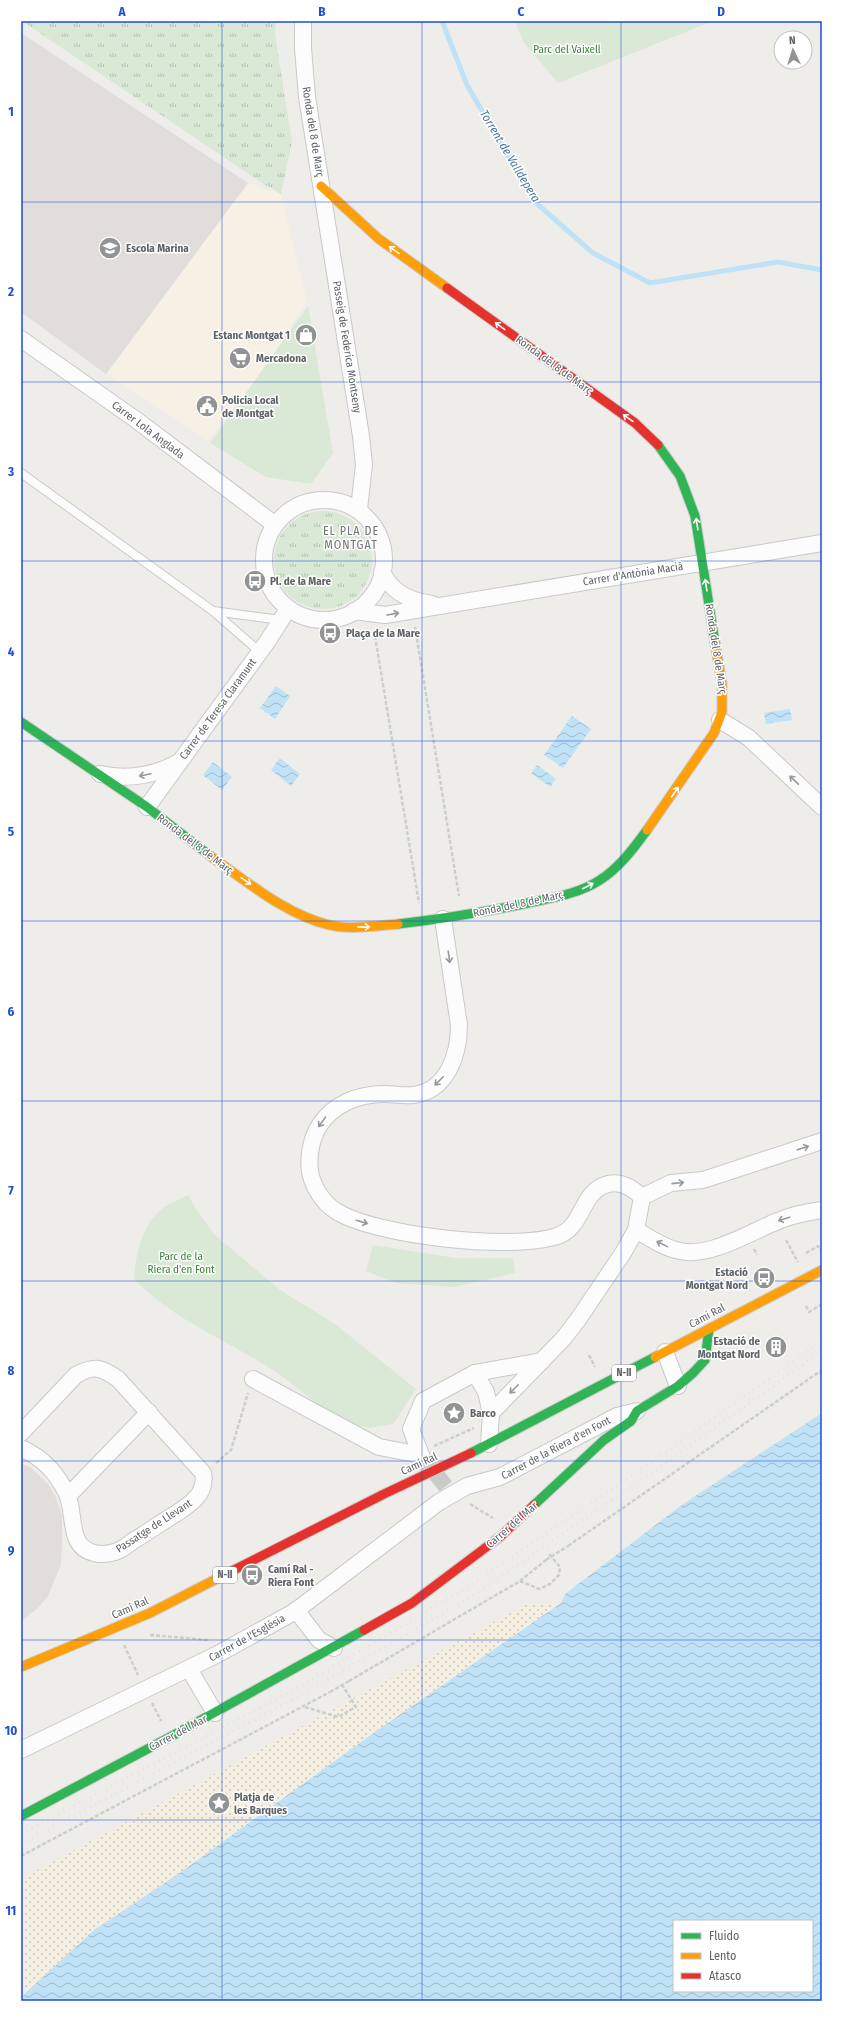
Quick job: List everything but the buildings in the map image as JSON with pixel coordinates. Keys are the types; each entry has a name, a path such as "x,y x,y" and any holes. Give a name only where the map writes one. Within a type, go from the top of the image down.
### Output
{"street":[{"name":"Ronda del 8 de Març","path":"21,722 147,808 202,851 275,901 308,918 330,925 367,927 443,919 564,895 581,889 608,874 634,849 662,811 714,733 720,720 724,701 722,684 695,516 690,495 682,476 671,459 649,434 379,239 321,186 307,98 303,48 303,21"},
{"name":"Passeig de Federica Montseny","path":"321,186 361,436 364,465 359,510"},
{"name":"Carrer Lola Anglada","path":"21,339 135,418 274,524"},
{"path":"319,501 338,502 359,510 376,526 381,547 382,572 377,587 368,601 354,611 343,616 320,619 284,615 268,580 265,557 266,540 274,524 285,512 299,504 319,501"},
{"name":"Carrer d'Antònia Macià","path":"354,611 385,615 822,543"},
{"name":"Carrer d'Antònia Macià","path":"382,572 387,583 395,591 408,598 444,605"},
{"name":"Carrer de Teresa Claramunt","path":"147,808 260,652 284,615"},
{"path":"720,720 749,738 822,807"},
{"name":"Ronda del 8 de Març","path":"94,772 132,777 166,769 181,761"},
{"path":"443,919 459,1025 459,1037 452,1066 444,1077 426,1092 412,1095 384,1094 358,1097 334,1109 324,1119 312,1144 310,1167 317,1190 324,1200 334,1210 346,1217 362,1223 430,1237 499,1242 547,1239 567,1232 574,1224 592,1193 605,1185 622,1184 642,1197"},
{"path":"642,1197 671,1183 702,1180 822,1141"},
{"path":"491,1413 542,1362 577,1321 623,1253 636,1230 642,1197"},
{"path":"636,1230 665,1246 681,1252 702,1251 723,1245 780,1220 822,1210"},
{"name":"Camí Ral","path":"21,1667 150,1613 384,1494 489,1444 822,1270"},
{"name":"Carrer del Mar","path":"21,1816 215,1713 334,1648 412,1603 490,1545 604,1440 631,1421 637,1411 678,1386 706,1360 709,1328"},
{"path":"665,1352 678,1386"},
{"path":"253,1380 379,1447 421,1455 410,1429 423,1401 475,1373 542,1362"},
{"path":"21,1433 76,1375 88,1369 98,1368 108,1371 118,1379 203,1473"},
{"path":"475,1373 486,1392 491,1413 489,1444"},
{"name":"Carrer de la Riera d'en Font","path":"451,1491 500,1477 617,1416 637,1411"},
{"path":"68,1496 149,1412"},
{"name":"Passatge de Llevant","path":"21,1448 39,1457 43,1461 51,1470 68,1496 74,1530 78,1543 88,1552 101,1555 116,1552 194,1500 202,1490 204,1481 203,1473"},
{"name":"Carrer de l'Església","path":"21,1750 189,1669 239,1643 296,1610 439,1502 451,1491"},
{"path":"296,1610 319,1640 334,1648"},
{"path":"189,1669 215,1713"}],"lane":[{"path":"21,473 213,611 260,652"},
{"path":"213,611 284,615"}],"path":[{"path":"414,620 459,899"},
{"path":"373,627 420,904"},
{"path":"786,1240 799,1264 797,1267"},
{"path":"806,1253 818,1246 822,1252"},
{"path":"754,1250 758,1255"},
{"path":"806,1306 809,1312 822,1304"},
{"path":"589,1355 597,1372"},
{"path":"21,1856 330,1692 520,1581 546,1560 821,1371 822,1375"},
{"path":"203,1473 230,1450 253,1380"},
{"path":"442,1443 474,1428"},
{"path":"451,1491 497,1520"},
{"path":"520,1581 539,1589 554,1580 559,1575 560,1567 549,1554"},
{"path":"148,1635 239,1643"},
{"path":"124,1645 145,1690 170,1737"},
{"path":"304,1706 338,1717 356,1707 341,1683"}],"shaded area":[{"name":"Escola Marina","path":"21,33 248,183 106,374 21,312"},
{"path":"248,183 281,194 307,300 268,364 208,440 106,374"},
{"path":"21,1464 30,1467 48,1484 56,1498 62,1515 62,1546 61,1564 48,1596 38,1608 21,1621"}],"green space":[{"path":"22,21 276,21 275,34 292,142 281,194 256,179"},
{"name":"Parc del Vaixell","path":"515,21 713,21 558,83 524,43"},
{"path":"308,306 333,453 311,484 266,477 210,443"},
{"path":"323,511 342,515 358,525 368,541 372,560 368,579 358,595 342,605 323,609 304,605 288,595 278,579 274,560 278,541 288,525 304,515"},
{"name":"Parc de la Riera d'en Font","path":"188,1195 214,1234 280,1290 335,1324 416,1389 394,1423 377,1427 366,1427 354,1425 339,1418 274,1371 183,1318 149,1293 134,1279 136,1259 141,1240 150,1222 163,1208"},
{"path":"373,1245 456,1258 513,1258 515,1273 454,1287 396,1283 366,1271"}],"sand":[{"name":"Platja de les Barques","path":"561,1603 372,1734 181,1872 94,1930 21,1997 21,1879 527,1604"}],"water":[{"path":"276,686 290,696 275,719 260,708"},
{"path":"790,709 792,720 766,724 764,713"},
{"path":"572,716 591,729 563,768 544,755"},
{"path":"280,758 300,774 291,786 271,770"},
{"path":"213,762 232,777 222,790 203,775"},
{"path":"537,765 556,779 550,787 531,773"},
{"path":"822,1413 822,2001 21,2001 21,1997 94,1930 181,1872 372,1734 561,1603 565,1594 683,1504"}],"waterway":[{"name":"Torrent de Valldepera","path":"442,21 467,85 535,202 593,253 650,283 778,262 822,270"}],"tunnel":[{"path":"421,1455 447,1488"}],"railway":[{"path":"21,1834 286,1694 460,1592 663,1454 822,1341"},
{"path":"21,1844 286,1703 465,1601 667,1462 822,1351"}],"traffic: fast":[{"path":"658,445 680,476 695,516 715,643"},
{"path":"21,722 147,807 213,858"},
{"path":"398,924 447,918 496,909 555,897 583,889 592,885 614,870 647,830"},
{"path":"534,1505 604,1440 631,1421 637,1411 678,1386 693,1373 705,1360 709,1329"},
{"path":"471,1453 655,1357"},
{"path":"21,1816 172,1736 364,1630"}],"traffic: slow":[{"path":"321,186 379,239 447,288"},
{"path":"647,830 714,733 722,712 722,684 715,643"},
{"path":"213,858 282,906 313,920 329,925 346,927 398,924"},
{"path":"655,1357 822,1270"},
{"path":"21,1667 150,1613 226,1574"}],"traffic: jam":[{"path":"447,288 635,423 658,445"},
{"path":"226,1574 384,1494 471,1453"},
{"path":"364,1630 412,1603 501,1536 534,1505"}],"place":[{"name":"Escola Marina","path":"110,248"},
{"name":"Estanc Montgat 1","path":"306,335"},
{"name":"Mercadona","path":"240,358"},
{"name":"Policia Local de Montgat","path":"207,406"},
{"name":"Pl. de la Mare","path":"255,581"},
{"name":"Plaça de la Mare","path":"330,633"},
{"name":"Estació Montgat Nord","path":"764,1278"},
{"name":"Estació de Montgat Nord","path":"776,1347"},
{"name":"Barco","path":"454,1413"},
{"name":"Camí Ral - Riera Font","path":"252,1575"},
{"name":"Platja de les Barques","path":"219,1803"}],"district":[{"name":"EL PLA DE MONTGAT","path":"351,538"}]}
